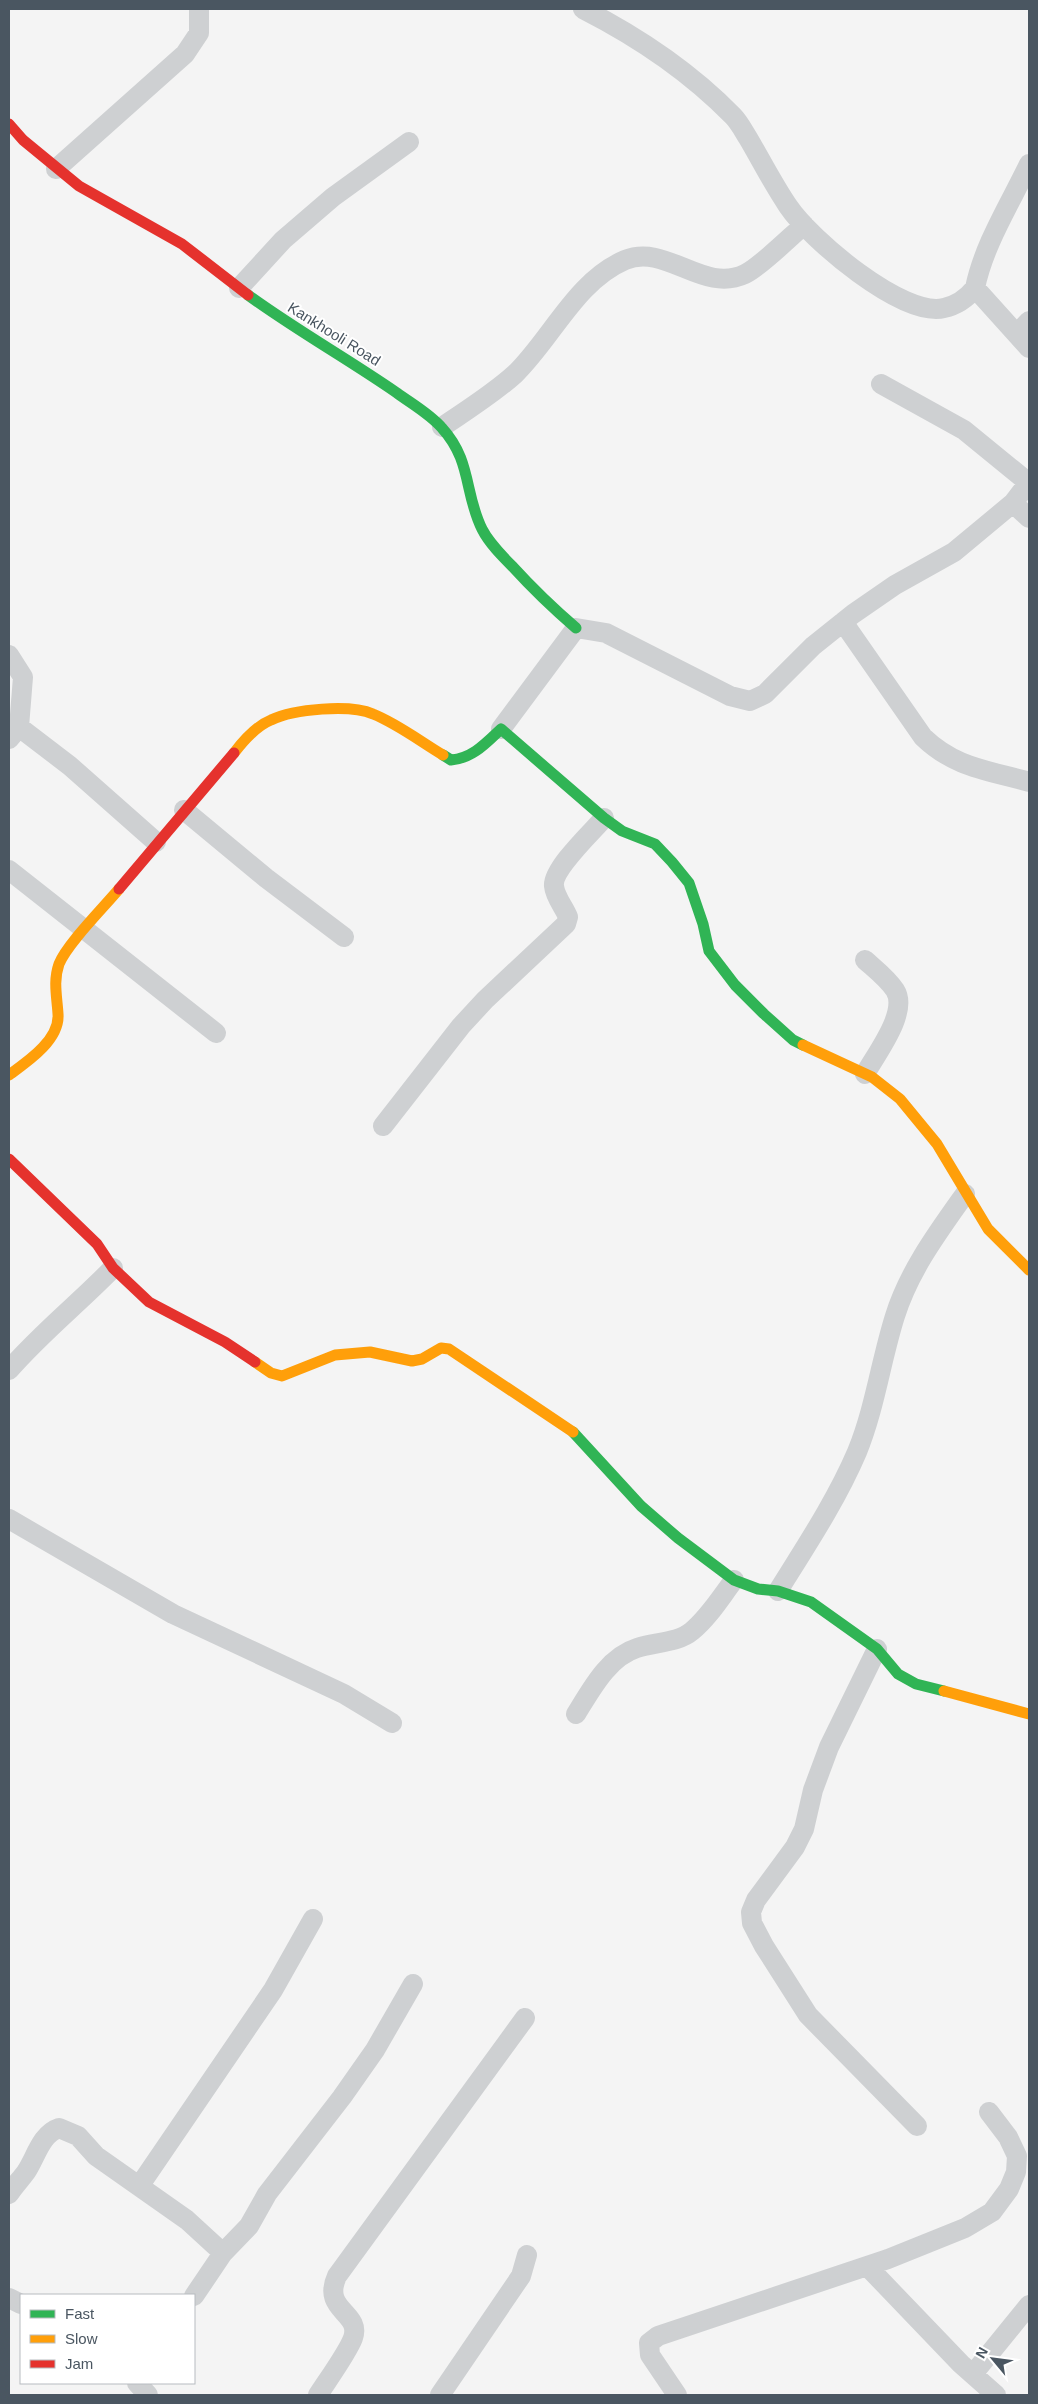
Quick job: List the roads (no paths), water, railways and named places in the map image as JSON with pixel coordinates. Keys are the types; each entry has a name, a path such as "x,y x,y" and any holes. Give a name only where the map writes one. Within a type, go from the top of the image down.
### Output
{"street":[{"path":"56,169 185,54 199,33 199,9"},
{"path":"583,9 641,40 706,91 735,117 788,207 804,225 859,274 901,300 924,307 943,308 966,299 975,288 978,273 990,244 1029,164"},
{"name":"Kankhooli Road","path":"9,124 23,140 56,169 110,206 146,223 182,244 208,266 286,323 375,378 442,427 460,452 468,476 476,515 483,531 547,603 576,628"},
{"path":"239,288 297,228 358,177 409,142"},
{"path":"442,427 489,395 516,373 547,338 576,299 605,272 625,260 644,255 701,274 727,279 746,274 804,225"},
{"path":"975,288 1025,334"},
{"path":"9,1075 36,1053 53,1032 58,1020 55,991 57,965 83,930 246,736 270,720 292,713 351,709 373,714 451,760 461,760 473,754 501,729 576,628 606,633 730,696 750,701 764,694 813,646 843,622 895,585 954,552 1013,503 1029,482 964,430 881,384"},
{"path":"1013,503 1029,518"},
{"path":"843,622 923,737 935,748 955,761 978,770 1029,782"},
{"path":"9,655 23,677 14,733 70,766 156,842"},
{"path":"501,729 604,818 622,831 655,844 689,883 703,924 709,951 719,966 741,991 793,1040 864,1074 900,1099 920,1121 946,1159 965,1194 988,1229 1029,1270"},
{"path":"184,810 266,878 344,936"},
{"path":"382,1126 473,1013 566,924 568,917 557,896 554,881 561,866 604,818"},
{"path":"9,870 216,1033"},
{"path":"864,1074 890,1030 899,1002 892,986 865,960"},
{"path":"9,1159 44,1195 97,1244 113,1268 149,1302 225,1342 271,1373 282,1376 335,1355 354,1352 370,1352 412,1361 422,1359 441,1348 460,1354 569,1427 641,1506 678,1538 734,1580 758,1589 778,1591 811,1602 877,1650 898,1674 916,1684 1029,1714"},
{"path":"778,1591 824,1515 857,1451 870,1412 895,1314 913,1274 933,1239 965,1194"},
{"path":"9,1370 23,1354 76,1306 113,1268"},
{"path":"9,1519 173,1614 344,1694 392,1723"},
{"path":"576,1714 608,1667 622,1654 637,1648 676,1639 692,1632 734,1580"},
{"path":"877,1650 829,1747 814,1790 804,1829 795,1847 756,1900 751,1912 752,1923 764,1946 808,2016 916,2126"},
{"path":"140,2185 273,1990 313,1919"},
{"path":"195,2295 223,2253 249,2226 267,2194 342,2097 375,2050 413,1984"},
{"path":"318,2395 354,2338 354,2324 332,2297 332,2287 337,2276 525,2018"},
{"path":"678,2395 650,2355 649,2343 658,2336 868,2266 965,2228 992,2212 1009,2189 1016,2172 1017,2156 1008,2137 989,2112"},
{"path":"9,2194 27,2171 44,2140 53,2130 59,2128 78,2136 96,2156 140,2185 187,2220 223,2253"},
{"path":"440,2395 521,2276 527,2255"},
{"path":"868,2266 973,2374 996,2395"},
{"path":"973,2374 1029,2305"},
{"path":"138,2384 148,2395"}]}
